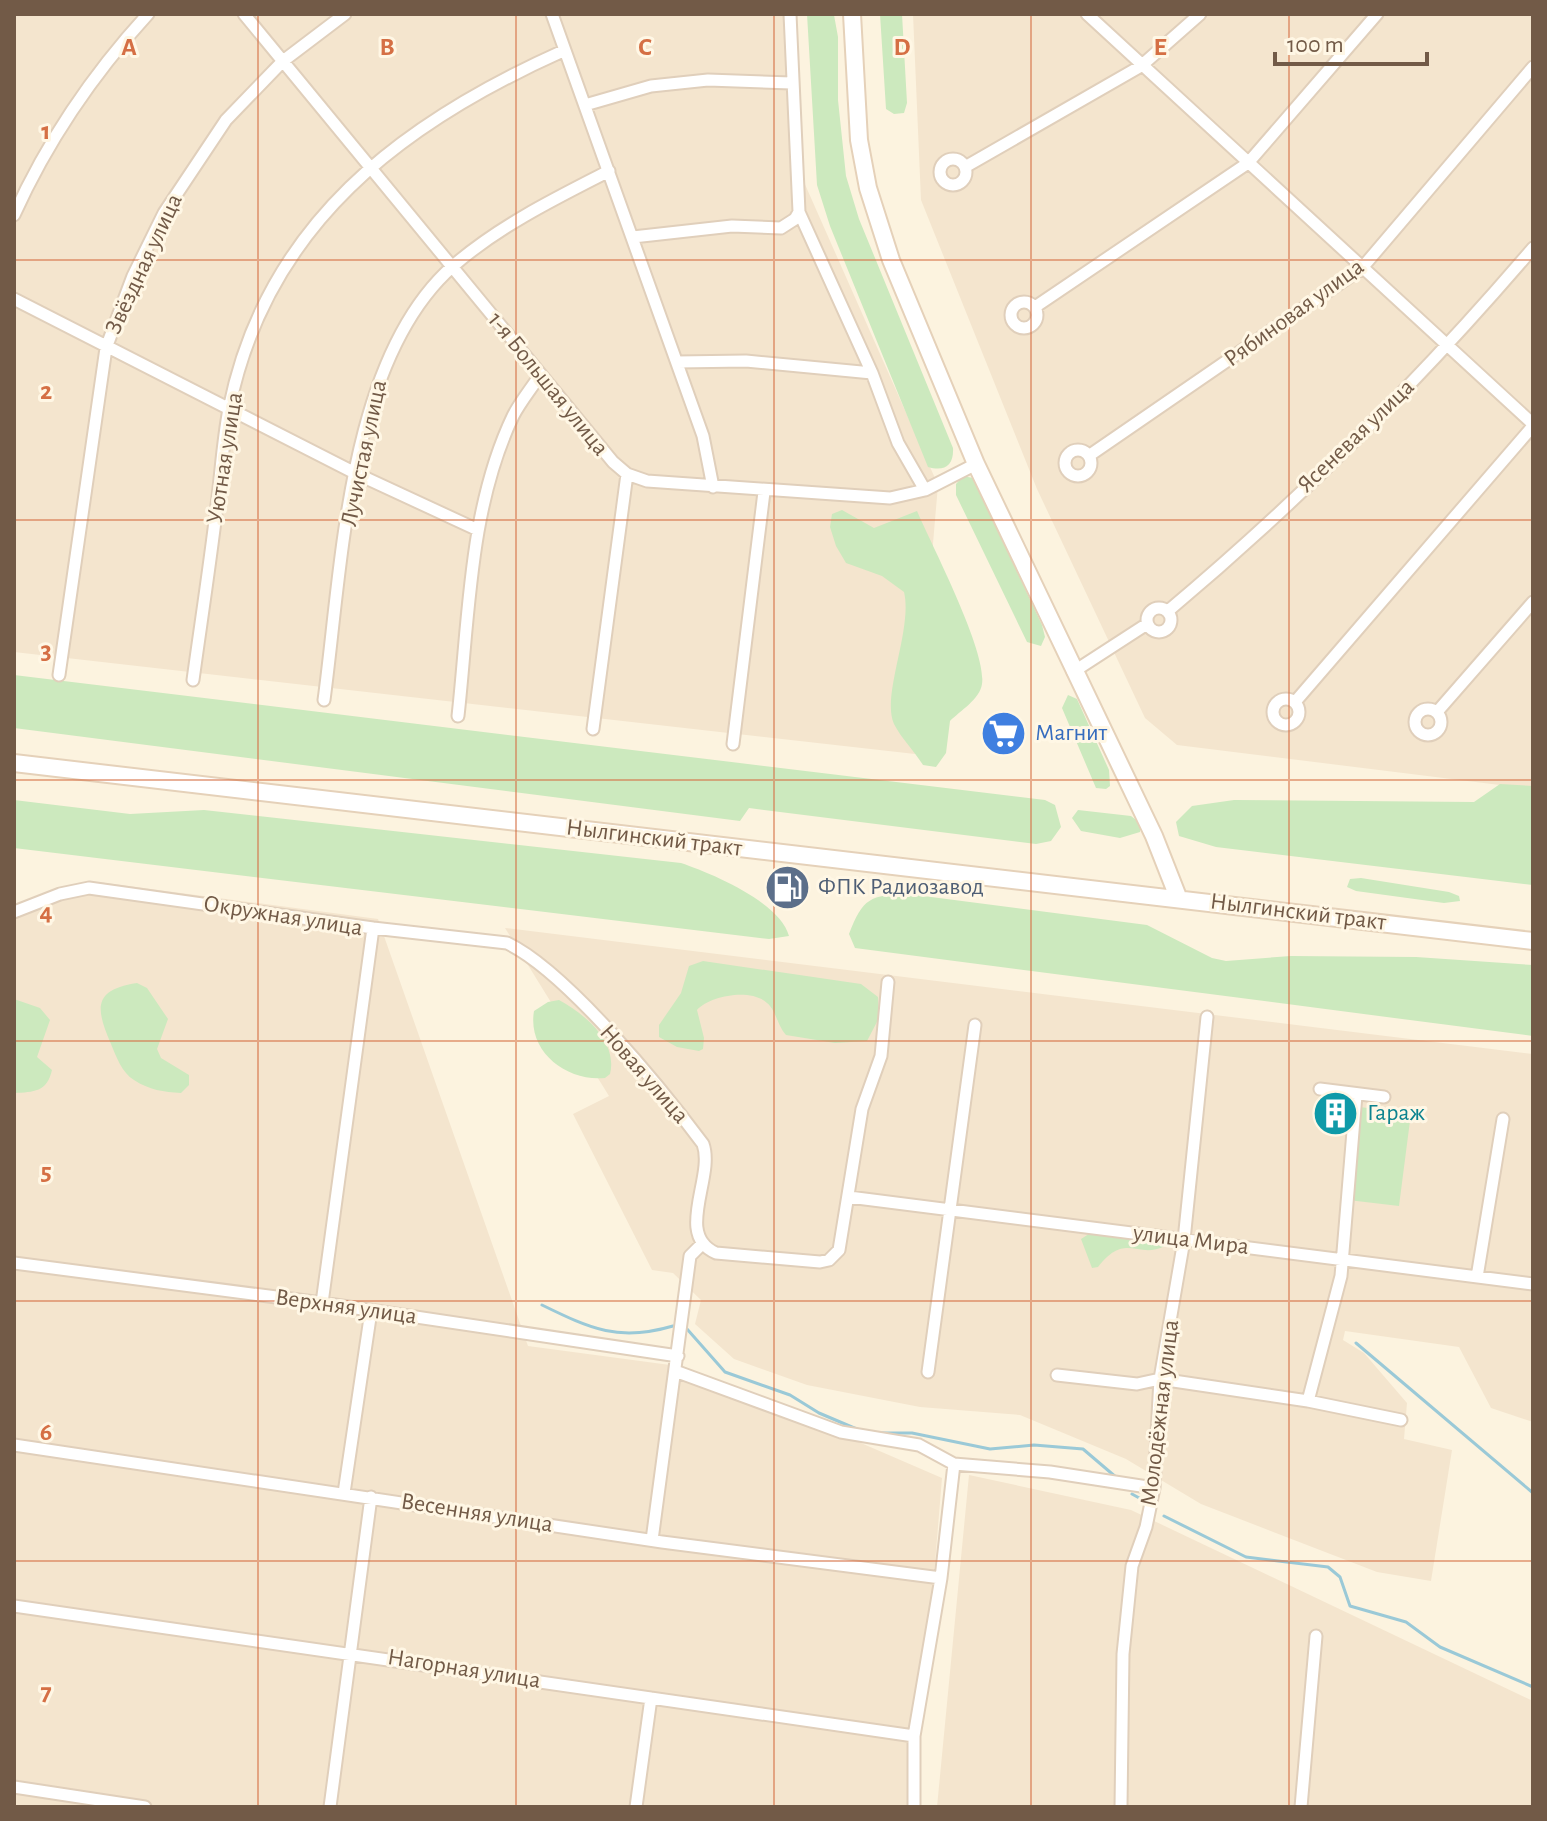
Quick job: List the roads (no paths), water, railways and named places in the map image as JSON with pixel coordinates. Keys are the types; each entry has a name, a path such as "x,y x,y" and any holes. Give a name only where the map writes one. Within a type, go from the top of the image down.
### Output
{"main road":[{"path":"852,14 854,97 868,188 891,260 976,464 1154,836 1178,897"},
{"name":"Нылгинский тракт","path":"14,763 1533,941"}],"street":[{"path":"14,215 51,141 94,79 148,14"},
{"name":"1-я Большая улица","path":"244,14 540,375 613,462 627,474 647,481 764,492 890,498 925,490 976,464"},
{"name":"Звёздная улица","path":"59,675 106,348 133,276 190,170 226,120 283,61 345,14"},
{"path":"552,14 703,436 713,487"},
{"path":"790,14 799,212 872,373 898,443 925,490"},
{"path":"1087,14 1533,425 1295,702"},
{"path":"968,166 1141,66 1200,14"},
{"path":"1035,307 1248,163 1377,14"},
{"name":"Уютная улица","path":"193,680 229,409 258,322 275,284 302,242 335,200 370,166 442,112 563,51"},
{"name":"Рябиновая улица","path":"1090,455 1362,268 1533,67"},
{"path":"585,105 651,86 708,80 791,83"},
{"name":"Лучистая улица","path":"324,700 355,473 382,370 401,335 452,267 509,227 609,171"},
{"path":"633,237 732,226 781,228 789,225 799,212"},
{"name":"Ясеневая улица","path":"1168,611 1216,571 1448,347 1533,248"},
{"path":"14,299 355,473 478,530"},
{"path":"677,362 746,361 872,373"},
{"path":"458,716 478,530 497,453 514,413 540,375"},
{"path":"593,729 627,474"},
{"path":"733,744 764,492"},
{"path":"1437,712 1533,602"},
{"path":"1073,672 1147,624 1152,610 1168,611 1172,618 1168,630 1156,633 1147,624"},
{"name":"Окружная улица","path":"14,912 60,894 89,888 373,928 322,1303"},
{"name":"Новая улица","path":"373,928 507,943 526,952 559,981 616,1040 703,1144 706,1158 696,1233 702,1244"},
{"path":"652,1540 690,1256 702,1244 716,1253 829,1260 839,1250 862,1109 881,1056 888,982"},
{"name":"Молодёжная улица","path":"1121,1807 1126,1625 1132,1566 1146,1527 1154,1488 1160,1379 1184,1240 1207,1017"},
{"path":"928,1372 975,1025"},
{"path":"1320,1089 1384,1097"},
{"path":"1308,1401 1341,1276 1356,1095"},
{"path":"1477,1277 1503,1119"},
{"name":"улица Мира","path":"849,1197 1341,1257 1533,1284"},
{"name":"Верхняя улица","path":"14,1263 322,1303 678,1356"},
{"path":"344,1493 371,1311"},
{"path":"675,1371 841,1432 919,1445 954,1464 1050,1472 1154,1488"},
{"path":"1057,1375 1137,1384 1160,1379 1308,1401 1401,1420"},
{"name":"Весенняя улица","path":"14,1445 652,1540 941,1578"},
{"path":"914,1807 914,1736 941,1578 954,1464"},
{"path":"330,1807 371,1497"},
{"name":"Нагорная улица","path":"14,1606 351,1652 914,1736"},
{"path":"1301,1807 1316,1636"},
{"path":"636,1807 651,1698"},
{"path":"14,1787 145,1807"}],"waterway":[{"path":"542,1305 576,1321 621,1333 654,1331 673,1326"},
{"path":"687,1329 725,1372 790,1395 819,1413 859,1430"},
{"path":"1356,1343 1533,1493"},
{"path":"878,1433 912,1433 990,1449 1034,1445 1083,1449 1117,1478"},
{"path":"1132,1494 1141,1499"},
{"path":"1164,1516 1246,1557 1328,1567 1340,1577 1350,1606 1406,1622 1440,1647 1533,1687"}],"place":[{"name":"Магнит","path":"1004,733"},
{"name":"ФПК Радиозавод","path":"787,887"},
{"name":"Гараж","path":"1336,1113"}]}
